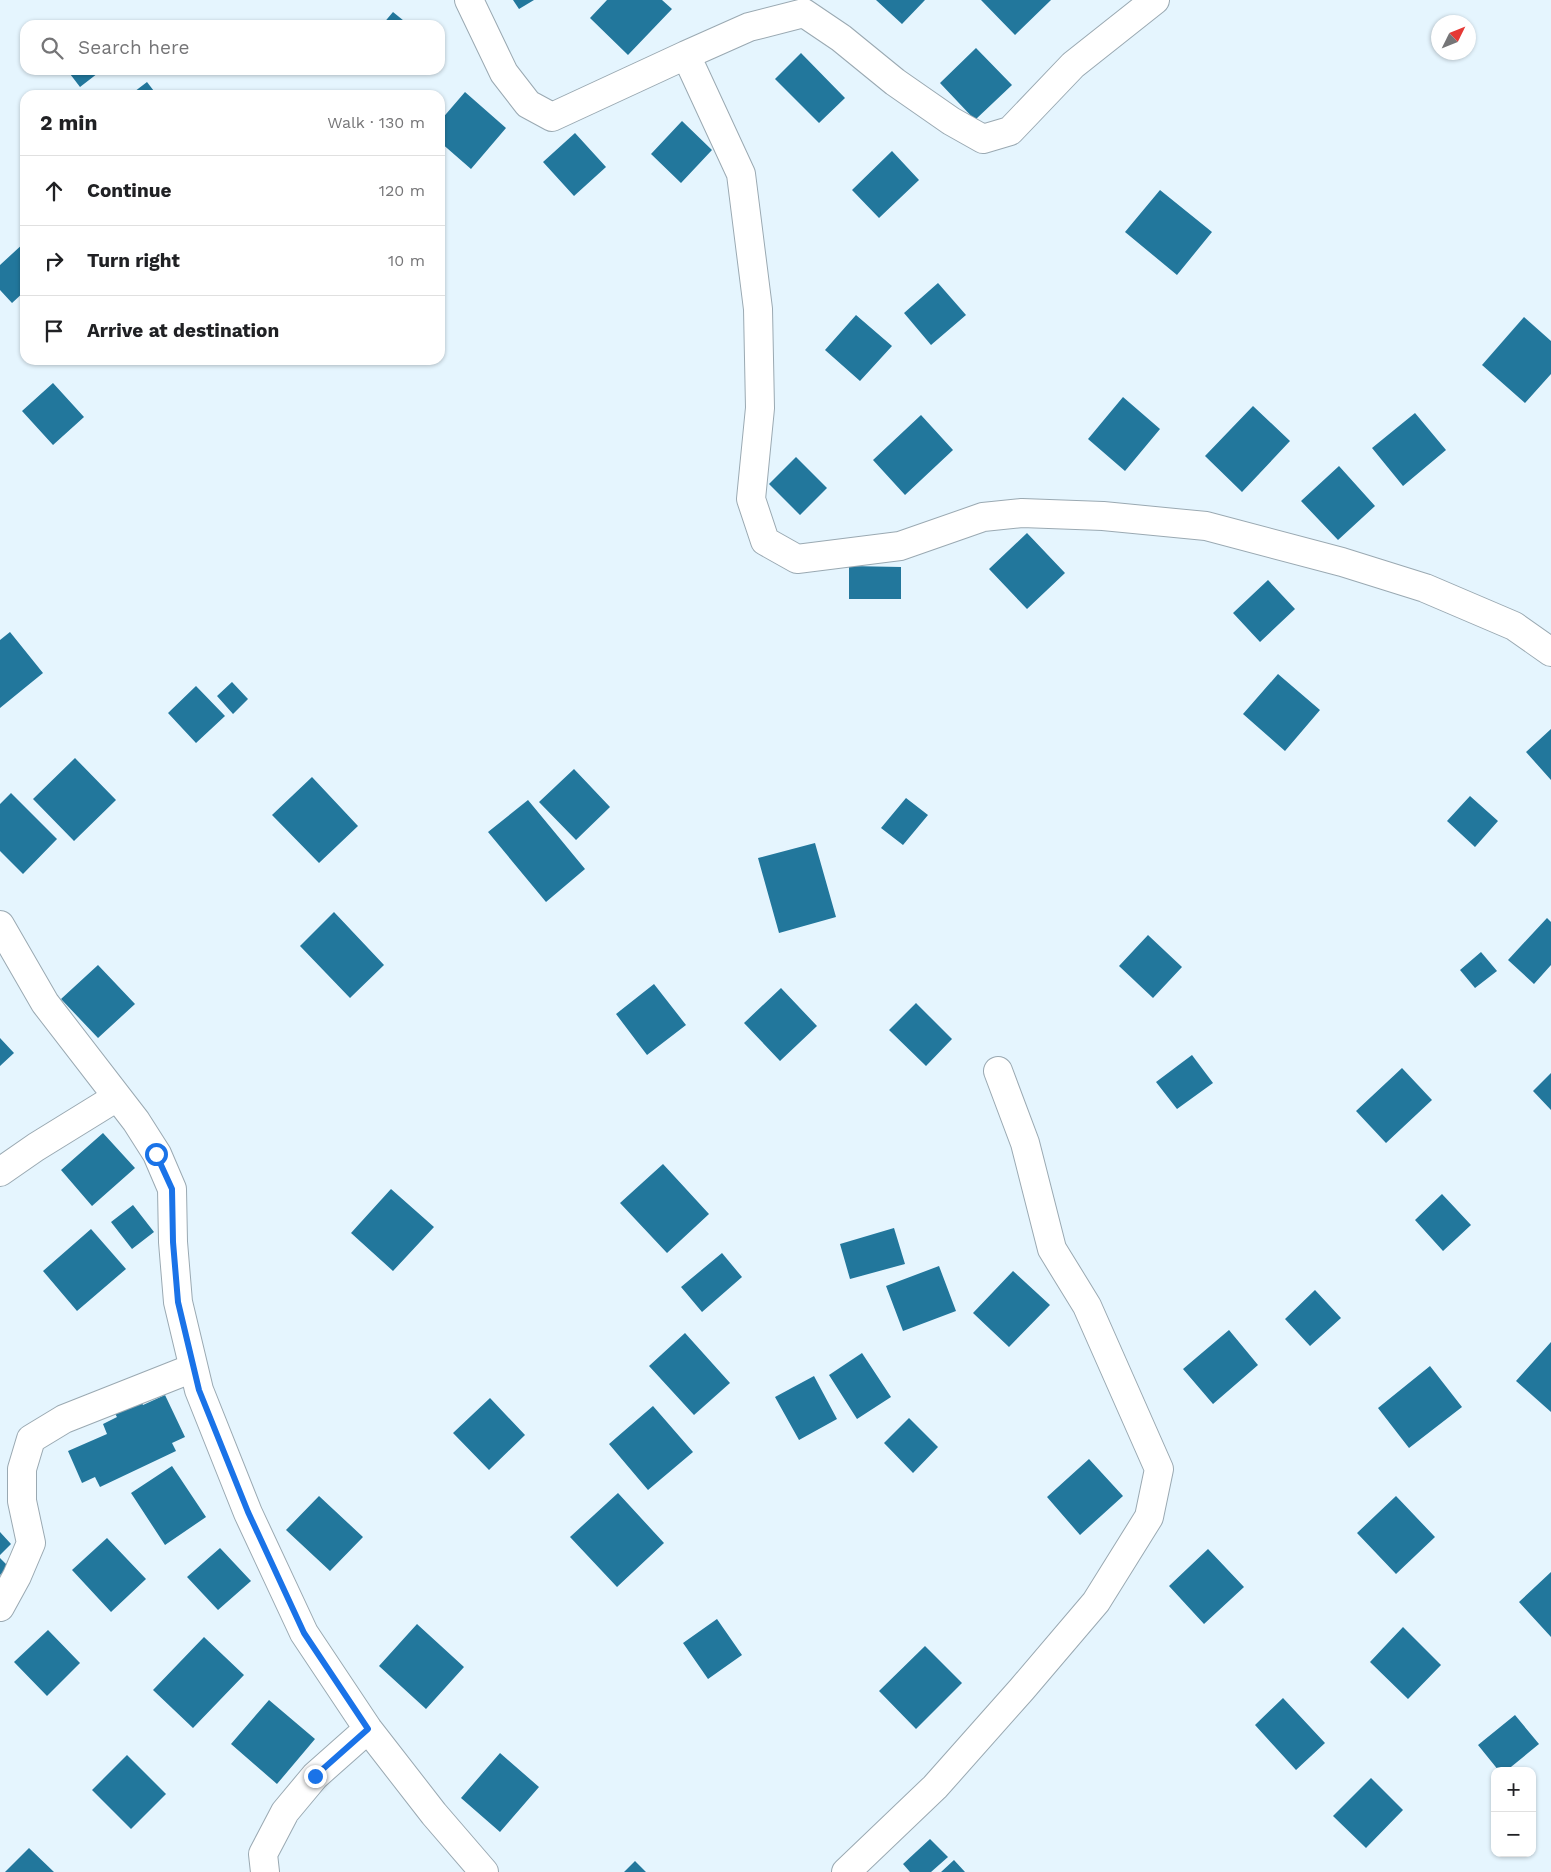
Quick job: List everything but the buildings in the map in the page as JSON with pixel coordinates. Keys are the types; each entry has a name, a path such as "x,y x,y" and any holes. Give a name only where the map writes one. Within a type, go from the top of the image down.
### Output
{"street":[{"path":"469,0 504,73 528,104 552,117 750,27 804,13 842,38 895,82 950,120 983,139 1010,131 1074,65 1155,0"},
{"path":"686,55 741,174 758,309 760,408 751,499 765,541 797,559 900,546 983,517 1022,514 1103,516 1206,526 1342,562 1425,588 1514,626 1551,652"},
{"path":"0,925 45,1003 136,1121 156,1154 172,1189 173,1242 178,1302 199,1390 248,1512 304,1633 368,1729 434,1814 484,1872"},
{"path":"846,1872 935,1787 1096,1602 1149,1517 1159,1469 1087,1306 1052,1249 1025,1143 998,1071"},
{"path":"0,1172 117,1097"},
{"path":"0,1607 32,1543 22,1501 22,1468 31,1439 64,1419 193,1368"},
{"path":"266,1872 263,1854 285,1812 315,1776 368,1729"}],"route":[{"path":"156,1154 172,1189 173,1242 178,1302 199,1390 248,1512 304,1633 368,1729 315,1776"}]}
